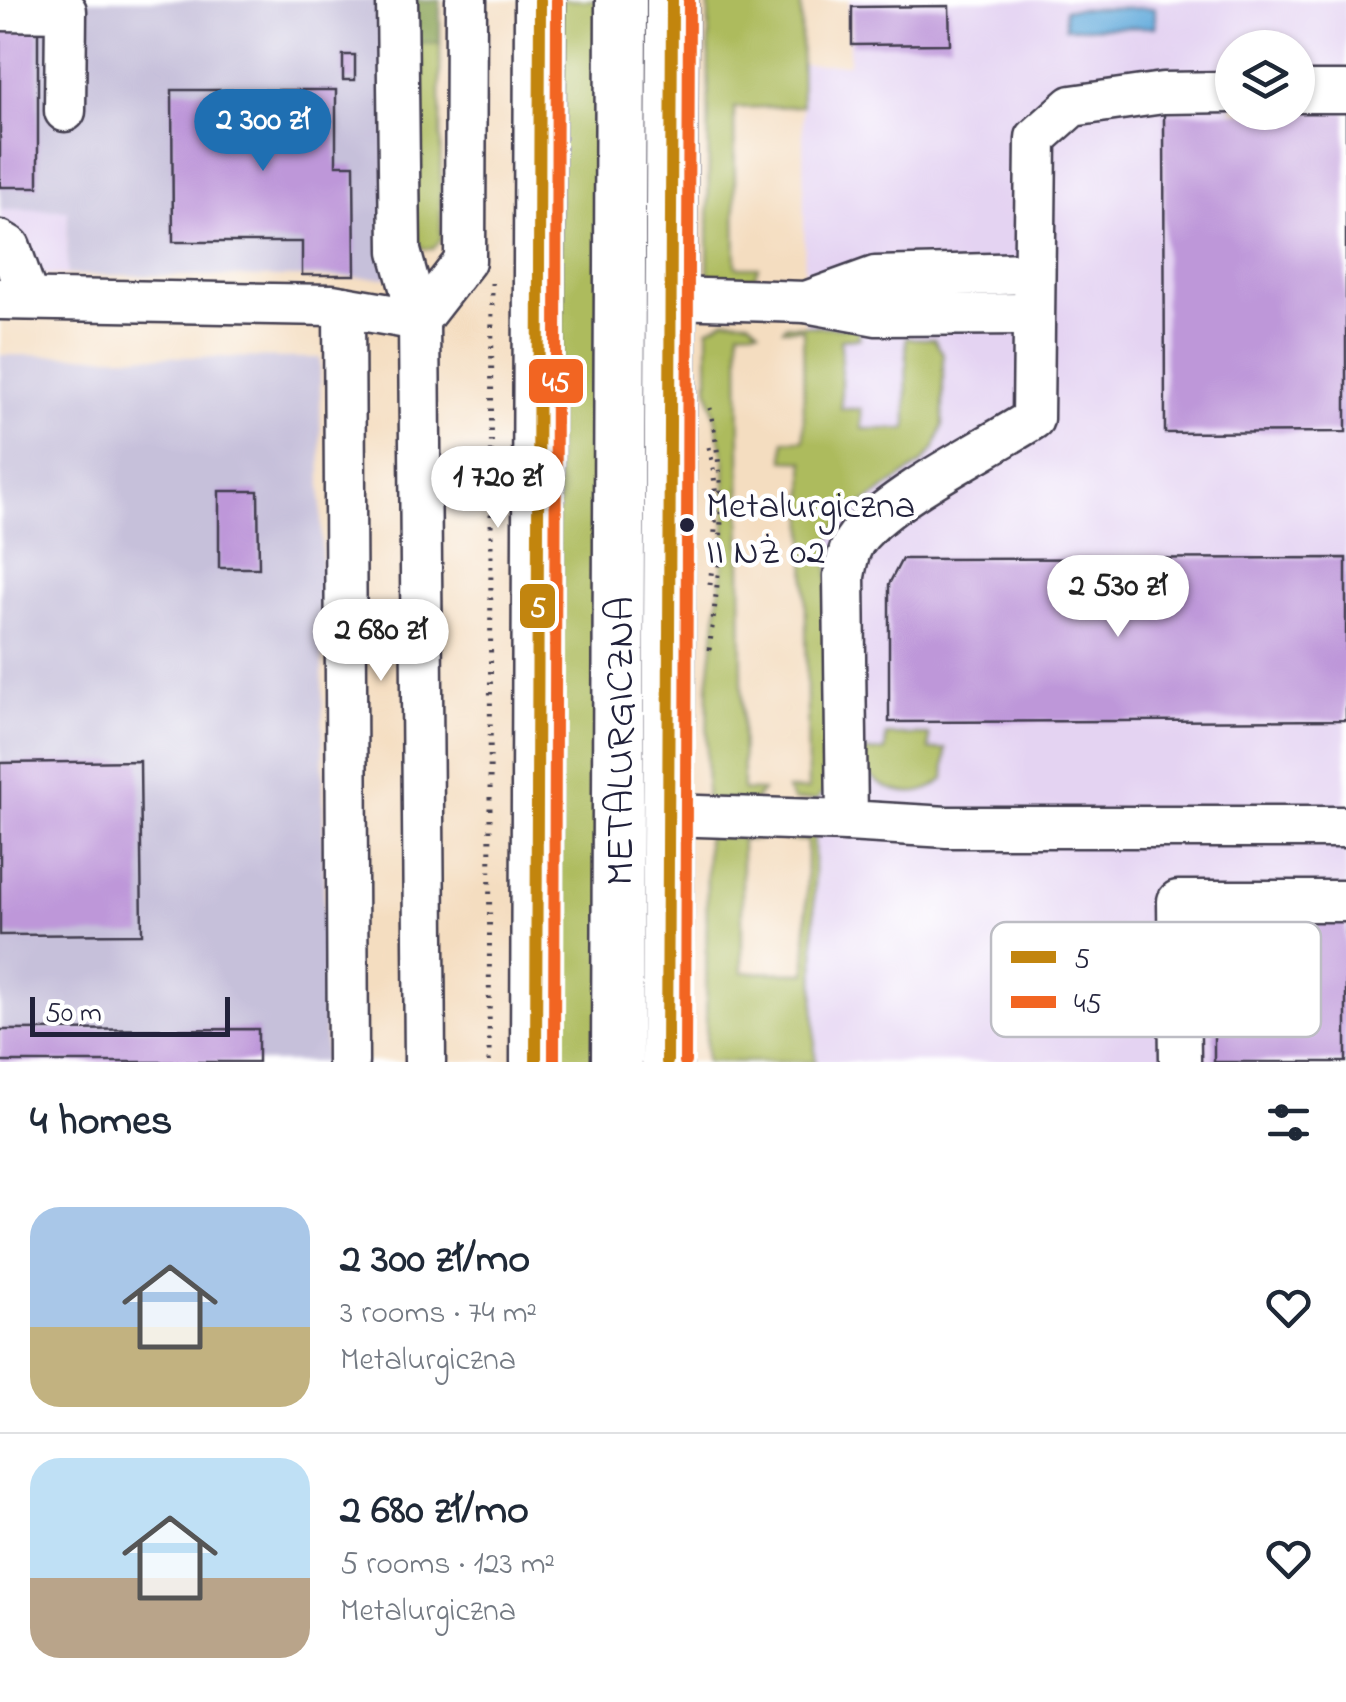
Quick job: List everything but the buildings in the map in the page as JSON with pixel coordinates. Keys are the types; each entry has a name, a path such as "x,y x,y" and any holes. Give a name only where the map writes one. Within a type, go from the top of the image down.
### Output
{"main road":[{"name":"METALURGICZNA","path":"536,1062 540,0"},
{"name":"METALURGICZNA","path":"616,1062 620,0"},
{"path":"667,1062 672,0"}],"street":[{"path":"398,0 400,251 419,320 425,1062"},
{"path":"419,320 465,260 466,0"},
{"path":"0,10 66,11 65,111"},
{"path":"847,821 844,576 848,552 860,534 896,504 1033,419 1036,138 1072,106 1163,93 1215,92"},
{"path":"1315,92 1346,92"},
{"path":"3,246 14,299 344,306 419,320"},
{"path":"806,302 874,277 1034,272"},
{"path":"670,298 806,302 877,315 1033,314"},
{"path":"344,306 348,1062"},
{"path":"668,815 947,827 1346,827"},
{"path":"1178,922 1178,902 1346,901"},
{"path":"1180,1037 1180,1062"}],"path":[{"path":"489,1062 492,275"}],"shaded area":[{"path":"0,0 414,0 393,278 67,275 68,210 0,209"},
{"path":"849,0 1346,0 1346,1062 815,1062 802,64 849,64"},
{"path":"0,209 68,209 67,275 0,275"},
{"path":"0,355 320,358 325,1062 0,1062"}],"green space":[{"path":"414,0 440,0 440,43 414,43"},
{"path":"560,0 608,0 605,1062 552,1062"},
{"path":"709,0 801,0 802,106 734,108 736,267 758,267 752,283 720,282 708,275"},
{"path":"414,43 440,43 441,240 433,249 424,249 414,238"},
{"path":"726,319 749,320 759,329 739,330 743,790 763,791 754,801 706,800 708,686 725,547 725,461 708,387 708,329"},
{"path":"786,325 857,328 860,338 841,339 841,409 861,409 862,429 907,429 906,338 934,339 943,354 943,425 935,448 921,464 843,518 829,540 827,788 817,800 794,801 787,790 808,790 804,461 784,460 784,440 804,440 803,329 783,329"},
{"path":"886,735 929,735 929,750 946,749 944,779 920,792 907,793 893,790 870,776 857,752 885,751"},
{"path":"814,832 815,1062 706,1062 707,835 761,840 742,840 742,972 806,973 807,841 787,840 792,834"}],"water":[{"path":"1155,8 1155,27 1065,28 1065,9"}],"transit line":[{"name":"5","path":"536,1062 540,0"},
{"name":"45","path":"554,1062 557,0"},
{"name":"5","path":"667,1062 672,0"},
{"name":"45","path":"685,1062 689,0"}],"place":[{"name":"Metalurgiczna II NŻ 02","path":"687,525"}]}
